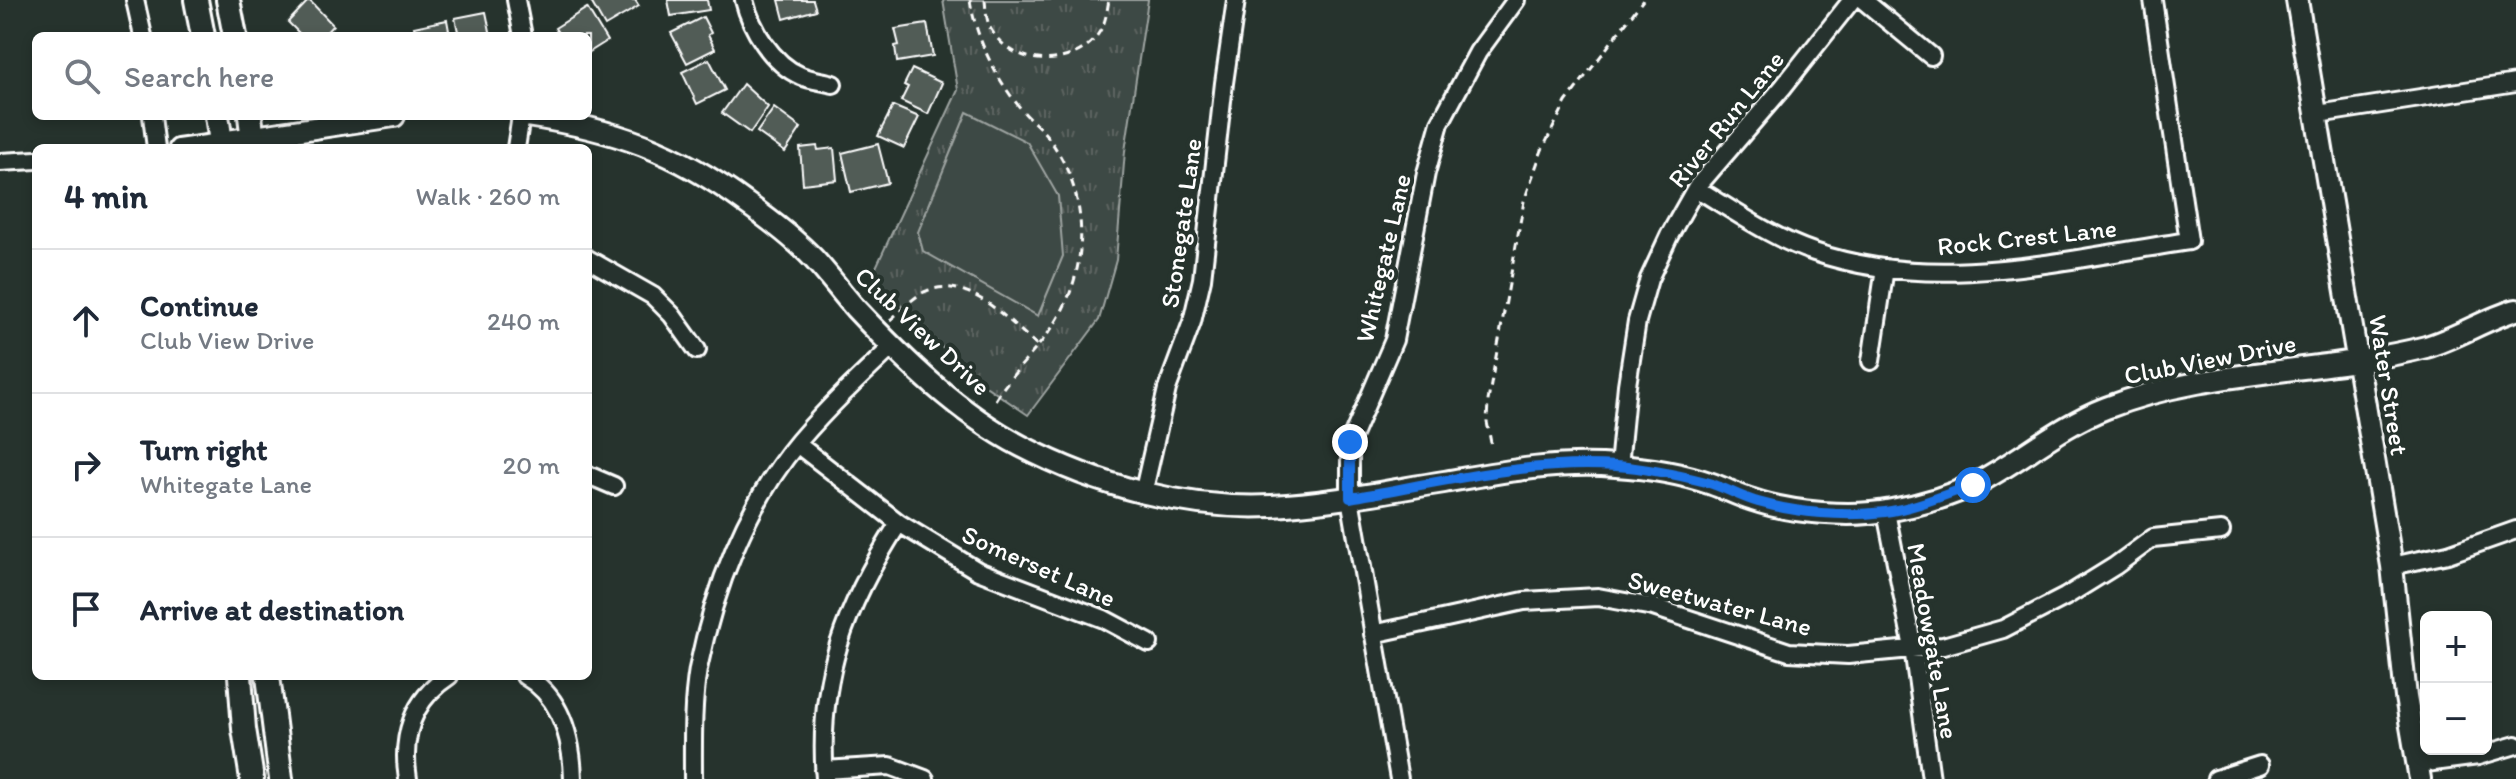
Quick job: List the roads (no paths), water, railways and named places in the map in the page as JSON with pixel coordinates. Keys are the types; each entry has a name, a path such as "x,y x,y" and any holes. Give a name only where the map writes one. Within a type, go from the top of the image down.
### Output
{"main road":[{"path":"196,0 202,32"},
{"path":"228,0 234,32"},
{"path":"218,120 221,144"},
{"path":"240,680 252,779"},
{"path":"269,680 281,779"}],"street":[{"path":"135,0 142,32"},
{"path":"516,0 522,32"},
{"path":"744,0 762,41 780,60 799,75 833,84"},
{"name":"Stonegate Lane","path":"1143,494 1167,389 1192,322 1202,279 1236,0"},
{"name":"Whitegate Lane","path":"1399,779 1350,498 1350,442 1394,340 1426,173 1440,123 1478,52 1516,0"},
{"name":"River Run Lane","path":"1619,466 1637,321 1649,279 1669,236 1696,188 1783,87 1852,0"},
{"path":"1863,0 1931,56"},
{"name":"Rock Crest Lane","path":"1696,188 1767,231 1812,252 1885,268 1955,273 2189,241 2153,0"},
{"name":"Water Street","path":"2297,0 2392,566 2406,697 2419,772"},
{"path":"2318,114 2516,83"},
{"path":"152,120 156,144"},
{"path":"224,144 252,133 361,120"},
{"path":"517,144 520,120"},
{"name":"Club View Drive","path":"554,120 622,136 672,155 710,176 780,228 812,257 893,346 946,396 1017,445 1073,470 1143,494 1192,503 1272,506 1350,498 1569,464 1619,466 1708,483 1755,501 1794,510 1886,512 1973,485 2061,430 2103,409 2142,396 2183,386 2429,346 2495,316 2516,310"},
{"path":"0,162 32,160"},
{"path":"592,261 653,296 672,315 697,350"},
{"path":"1871,361 1885,268"},
{"path":"693,779 698,671 713,608 733,554 762,495 797,444 843,393 893,346"},
{"name":"Somerset Lane","path":"797,444 899,523 978,571 1104,619 1149,643"},
{"path":"592,477 614,486"},
{"name":"Meadowgate Lane","path":"1886,512 1913,648 1931,779"},
{"path":"899,523 863,582 845,623 829,685 824,774 890,766 925,779"},
{"path":"2392,566 2448,554 2516,530"},
{"name":"Sweetwater Lane","path":"1373,634 1524,601 1598,597 1653,607 1789,652 1848,655 1943,646 2003,629 2065,597 2153,538 2221,531"},
{"path":"408,779 405,744 409,723 428,692 444,680"},
{"path":"530,680 548,693 557,708 570,744 573,779"},
{"path":"2419,772 2516,745"},
{"path":"2216,779 2260,765"}]}
